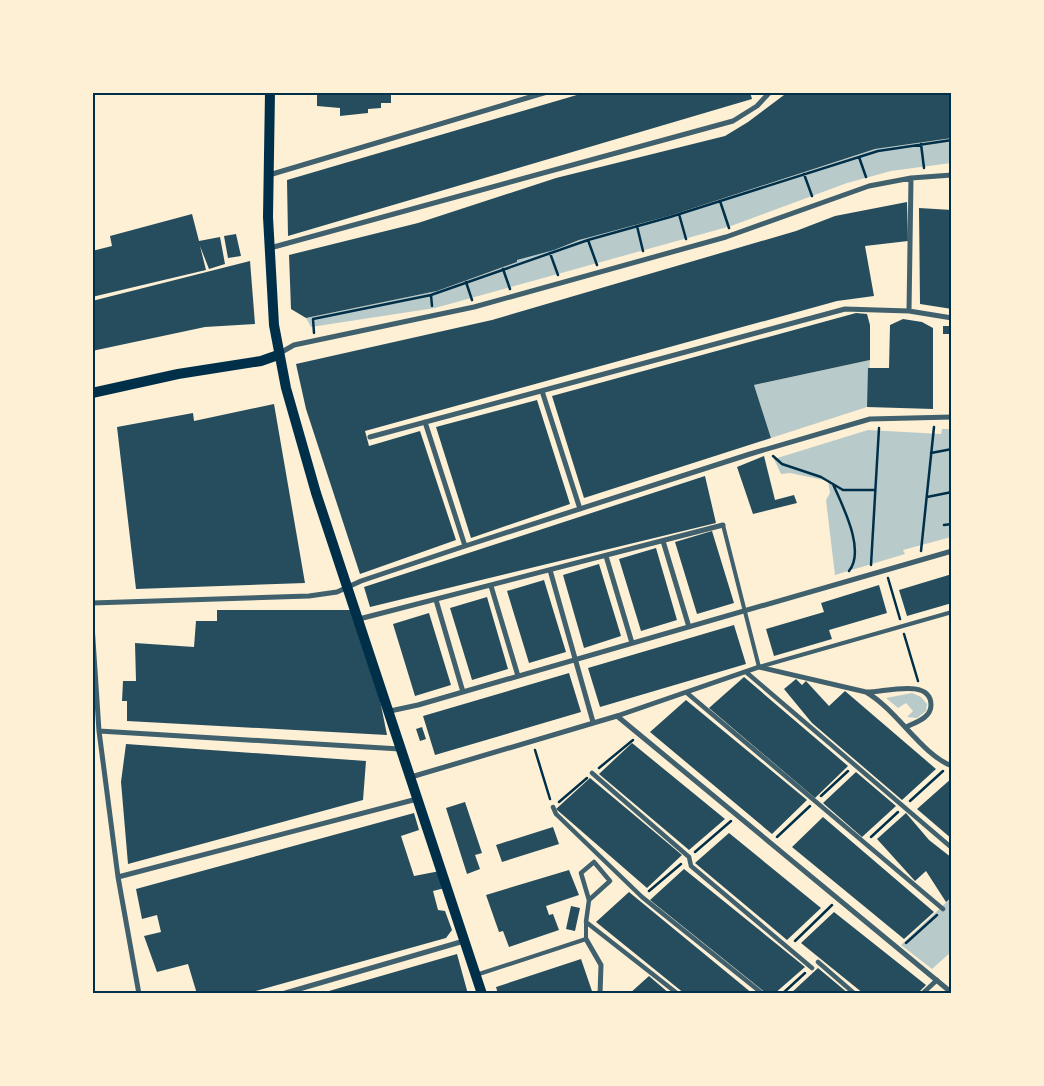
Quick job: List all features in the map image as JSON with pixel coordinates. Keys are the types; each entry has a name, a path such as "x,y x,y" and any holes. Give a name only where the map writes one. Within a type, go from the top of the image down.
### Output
{"main road":[{"path":"270,92 270,248 274,325 278,355 316,493 390,711 400,749 482,994"},
{"path":"93,394 178,374 261,362 278,355"}],"street":[{"path":"269,175 547,92"},
{"path":"270,248 733,121 757,106 770,92"},
{"path":"278,355 294,345 474,307 726,237 869,186 924,176 952,175"},
{"path":"909,311 911,178"},
{"path":"370,437 845,309 909,311 952,318"},
{"path":"542,392 580,509"},
{"path":"92,603 309,596 337,592 464,546 765,450 870,419 952,417"},
{"path":"425,422 464,546"},
{"path":"359,619 723,525"},
{"path":"663,541 689,627"},
{"path":"390,711 418,706 952,551"},
{"path":"606,556 632,643"},
{"path":"550,570 593,722"},
{"path":"491,586 518,676"},
{"path":"436,600 463,692"},
{"path":"92,625 99,732 118,877 139,994"},
{"path":"410,777 617,716 759,667 866,692 881,701 936,758 951,767"},
{"path":"746,672 952,848"},
{"path":"866,692 902,688 914,688 924,692 929,698 931,705 929,712 924,719 906,727"},
{"path":"687,693 943,909"},
{"path":"617,716 952,993"},
{"path":"99,732 400,749"},
{"path":"592,773 689,857 691,866 812,968"},
{"path":"118,877 418,799"},
{"path":"553,807 556,814 642,897 763,994"},
{"path":"589,900 610,881 594,862 581,873 589,900 586,922 678,994"},
{"path":"586,939 601,965 600,994"},
{"path":"282,994 465,941"},
{"path":"818,962 854,994"},
{"path":"922,994 937,980"}],"lane":[{"path":"723,525 759,667 952,612"},
{"path":"476,975 586,939 586,922"}],"path":[{"path":"316,340 313,319 431,295 588,240 679,214 878,151 952,140"},
{"path":"921,144 924,176"},
{"path":"859,157 869,186"},
{"path":"804,174 816,205"},
{"path":"720,201 725,218"},
{"path":"679,214 684,231"},
{"path":"637,226 641,241"},
{"path":"588,240 599,272"},
{"path":"550,253 560,283"},
{"path":"503,269 512,296"},
{"path":"466,282 474,307"},
{"path":"920,560 935,418"},
{"path":"871,574 879,419"},
{"path":"931,453 952,449"},
{"path":"765,450 782,464 832,483 843,490 875,490"},
{"path":"832,483 847,514 852,532 852,566 838,584"},
{"path":"927,497 952,492"},
{"path":"944,525 952,524"},
{"path":"886,570 918,682"},
{"path":"532,741 553,807"},
{"path":"788,948 839,899"},
{"path":"900,949 943,909"},
{"path":"782,994 812,968"}],"shaded area":[{"path":"951,138 951,163 891,171 847,183 731,226 435,308 311,327 306,318 437,291 517,262 517,260 592,236 669,216 875,149"},
{"path":"870,360 867,407 771,438 754,385"},
{"path":"942,429 951,429 951,537 903,550 905,554 835,575 826,500 830,493 828,481 790,473 781,474 774,459 868,430 941,434"},
{"path":"912,693 921,697 927,704 926,711 917,718 907,717 913,711 906,703 898,708 886,698"},
{"path":"951,898 951,952 932,969 901,945"}],"building":[{"path":"317,92 391,92 391,103 381,103 381,108 368,109 368,113 340,116 340,108 317,106"},
{"path":"587,92 750,92 752,99 288,236 287,180"},
{"path":"788,92 952,92 952,138 875,149 669,216 579,240 554,250 517,260 517,262 437,291 306,318 291,309 289,255 418,223 556,178 725,136 748,122"},
{"path":"907,202 908,241 865,246 874,296 837,301 365,431 369,446 420,431 456,540 360,574 306,409 296,364 492,320 796,231 835,216"},
{"path":"919,208 952,210 952,309 920,304"},
{"path":"192,214 199,241 220,237 225,264 209,269 200,246 206,270 92,297 92,251 112,246 110,236"},
{"path":"236,234 241,256 228,258 224,236"},
{"path":"250,261 255,324 205,327 92,351 92,301"},
{"path":"856,313 867,314 870,325 870,360 754,385 771,438 584,498 552,396"},
{"path":"903,319 922,322 933,328 933,409 867,407 868,368 889,368 890,325"},
{"path":"943,326 952,326 952,334 943,334"},
{"path":"537,400 570,504 471,538 436,427"},
{"path":"274,404 305,583 136,589 117,427 193,413 194,421"},
{"path":"764,456 775,500 794,495 797,503 753,514 737,467"},
{"path":"705,476 716,523 370,607 364,587"},
{"path":"712,531 734,603 697,614 675,542"},
{"path":"656,548 677,620 641,631 619,559"},
{"path":"599,564 621,636 584,648 563,575"},
{"path":"952,574 952,603 907,616 899,590"},
{"path":"544,580 566,652 529,663 507,591"},
{"path":"879,585 887,613 829,630 832,639 774,656 766,629 824,612 821,603"},
{"path":"487,597 508,669 472,680 450,608"},
{"path":"217,610 351,610 376,680 387,735 127,721 127,701 122,701 123,681 136,681 135,643 194,647 196,621 217,621"},
{"path":"429,613 451,685 415,696 393,624"},
{"path":"734,625 746,664 600,707 588,668"},
{"path":"569,673 581,712 435,755 423,716"},
{"path":"744,677 848,766 815,798 709,708"},
{"path":"796,679 802,685 806,681 829,706 845,691 936,769 902,800 812,723 784,689"},
{"path":"686,700 807,800 772,834 650,732"},
{"path":"422,727 426,739 420,741 416,729"},
{"path":"632,743 725,819 689,850 599,774"},
{"path":"126,744 366,761 363,800 128,864 121,782"},
{"path":"856,772 896,806 862,837 823,803"},
{"path":"590,778 682,855 647,888 556,809"},
{"path":"952,778 952,839 917,809"},
{"path":"465,802 482,853 475,855 480,869 467,874 446,808"},
{"path":"414,813 419,830 401,836 414,876 440,871 445,888 433,891 438,910 445,911 452,930 446,938 245,994 197,994 188,964 157,972 144,936 161,932 157,915 142,919 136,889"},
{"path":"906,813 929,840 952,858 952,897 946,902 926,871 915,881 877,839"},
{"path":"823,817 934,912 904,939 792,847"},
{"path":"553,827 559,844 502,862 496,845"},
{"path":"729,833 821,908 787,940 695,863"},
{"path":"684,869 805,967 774,994 767,994 650,900"},
{"path":"569,870 579,895 546,906 549,915 553,914 559,930 509,947 503,931 499,932 486,895"},
{"path":"629,892 753,994 685,994 596,922"},
{"path":"571,906 580,908 575,931 566,929"},
{"path":"834,912 926,985 917,994 864,994 801,943"},
{"path":"457,954 468,994 322,994 322,993"},
{"path":"581,959 593,994 498,994 496,987"},
{"path":"818,968 849,994 790,994"},
{"path":"649,976 670,994 629,994"}]}
